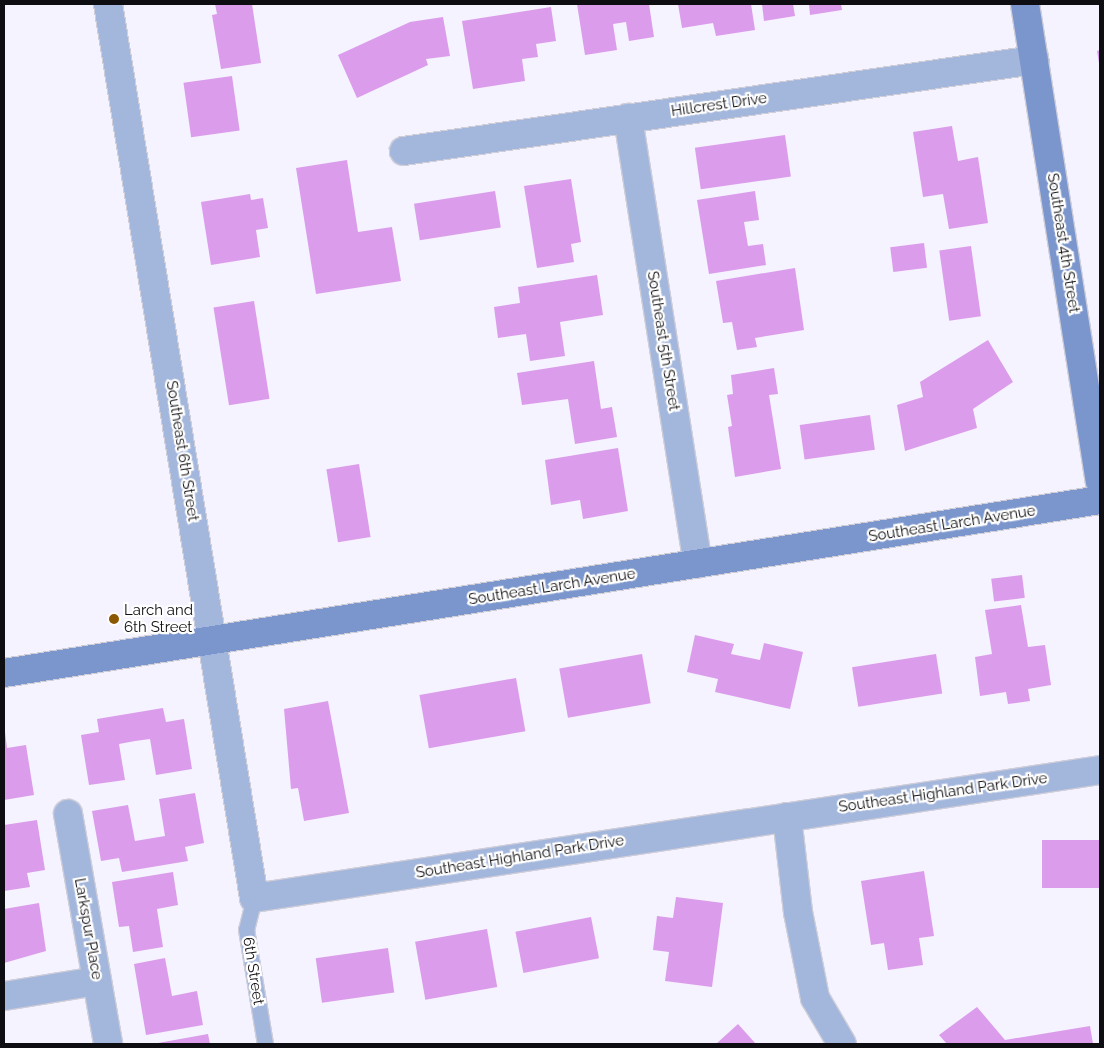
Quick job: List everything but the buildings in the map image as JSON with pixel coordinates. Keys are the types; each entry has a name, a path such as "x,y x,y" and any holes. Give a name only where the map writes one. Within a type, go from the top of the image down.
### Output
{"main road":[{"name":"Southeast 4th Street","path":"1025,4 1100,481"},
{"name":"Southeast Larch Avenue","path":"4,673 1100,500"}],"street":[{"name":"Southeast 6th Street","path":"108,4 214,640 254,898"},
{"name":"Hillcrest Drive","path":"404,152 1034,60"},
{"name":"Southeast 5th Street","path":"628,118 698,564"},
{"name":"Southeast Highland Park Drive","path":"254,898 1100,770"},
{"name":"Larkspur Place","path":"68,814 108,1044"},
{"path":"787,817 798,912 815,998 842,1044"},
{"path":"4,996 97,981"}],"lane":[{"name":"6th Street","path":"254,898 246,929 265,1044"}],"place":[{"name":"Larch and 6th Street","path":"114,619"}]}
